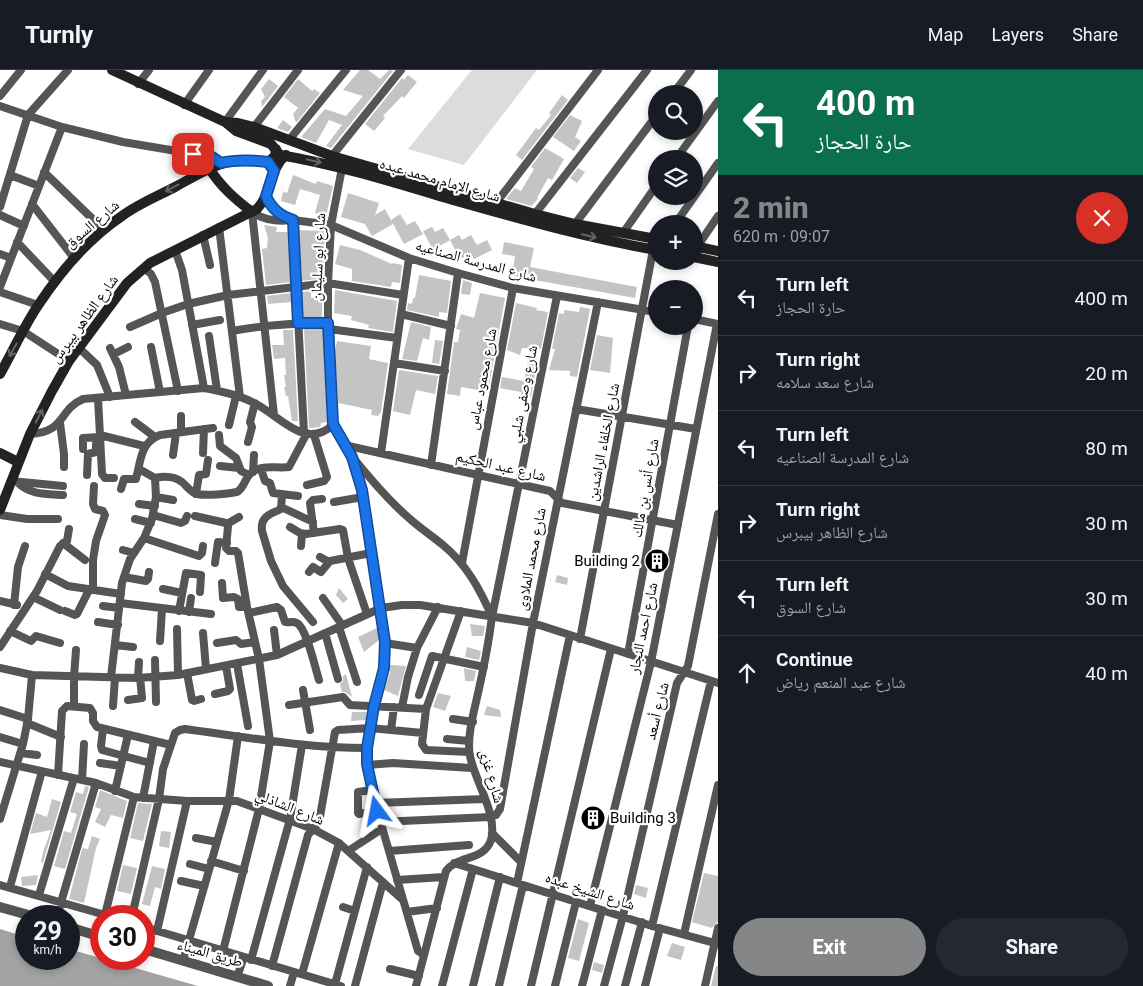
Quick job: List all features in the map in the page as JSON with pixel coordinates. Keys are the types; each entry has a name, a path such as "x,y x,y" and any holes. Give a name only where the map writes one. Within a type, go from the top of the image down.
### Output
{"main road":[{"name":"شارع الإمام محمد عبده","path":"112,70 138,84 225,122 236,131 271,144 280,155 342,168 557,228 648,249"},
{"name":"شارع الإمام محمد عبده","path":"225,122 254,127 332,156 535,214 575,224 648,238"},
{"path":"274,171 268,162 275,156 276,149"},
{"name":"شارع الظاهر بيبرس","path":"0,510 14,481 18,462 30,434 52,391 69,361 127,284 150,263 252,212 261,204 266,196 274,171 286,155"},
{"name":"شارع السوق","path":"0,374 38,305 55,282 74,258 122,215 221,163 250,159 268,162"},
{"path":"209,168 218,183 252,212"},
{"path":"703,248 718,251"},
{"path":"703,259 718,262"},
{"path":"0,453 18,462"}],"street":[{"path":"0,96 21,70"},
{"path":"0,207 28,116 68,70"},
{"path":"138,84 149,70"},
{"path":"184,104 209,70"},
{"path":"225,122 263,70"},
{"path":"254,127 298,70"},
{"path":"289,140 346,70"},
{"path":"332,156 401,70"},
{"path":"496,203 598,70"},
{"path":"535,214 647,70"},
{"path":"680,85 691,70"},
{"path":"683,150 718,101"},
{"path":"0,106 62,127 123,142 208,156 215,158 221,163"},
{"path":"0,287 62,127"},
{"path":"575,224 648,127"},
{"path":"681,215 718,163"},
{"name":"شارع ابو سليمان","path":"342,168 331,226 328,283 333,424 352,457 363,497 385,642 384,668 370,728 367,764 376,807 418,952 424,955"},
{"path":"44,172 104,230"},
{"path":"10,174 39,186"},
{"name":"شارع المدرسة الصناعيه","path":"266,196 276,212 293,220"},
{"path":"623,233 648,197"},
{"path":"32,204 74,258"},
{"path":"252,212 274,415"},
{"name":"شارع المدرسة الصناعيه","path":"252,212 273,220 293,220 331,226 409,258 513,288 648,310"},
{"path":"0,215 24,226"},
{"path":"703,236 718,216"},
{"path":"293,220 298,323 308,434 327,477 324,481 307,485"},
{"path":"219,227 238,397 229,425"},
{"path":"203,235 210,265"},
{"path":"17,242 55,282"},
{"path":"175,250 182,270 204,388"},
{"path":"0,254 11,258"},
{"path":"381,453 409,258"},
{"path":"144,268 154,278 178,391"},
{"name":"شارع الخلفاء الراشدين","path":"580,638 650,270"},
{"path":"431,465 458,273"},
{"path":"130,327 188,304 228,296 328,283 403,295"},
{"name":"شارع محمود عباس","path":"462,563 513,288"},
{"path":"0,292 38,305"},
{"name":"شارع وصفى شلبي","path":"492,616 557,296"},
{"name":"شارع محمد الملاوى","path":"490,817 496,815 500,809 532,623 598,302"},
{"path":"401,314 451,326"},
{"path":"192,325 220,320"},
{"path":"703,321 717,324"},
{"path":"232,331 298,323 329,326 397,338"},
{"path":"0,324 23,331 69,361"},
{"name":"شارع احمد النجار","path":"590,906 651,662 717,324"},
{"name":"شارع أنس بن مالك","path":"628,654 686,335"},
{"path":"209,336 217,390"},
{"path":"126,396 112,351 128,347"},
{"path":"151,347 160,392"},
{"path":"79,348 97,365 110,397"},
{"path":"394,363 445,371"},
{"path":"30,434 46,431 60,423 77,402 83,399 204,388 217,390 255,404 291,428 308,434 328,430 333,424"},
{"path":"98,398 102,474 106,478 114,478"},
{"path":"248,442 252,427 250,422 255,404"},
{"path":"576,409 696,428"},
{"path":"173,455 181,416"},
{"path":"134,422 155,437"},
{"path":"60,423 64,467"},
{"path":"121,489 123,480 136,479 144,446 155,437 213,428"},
{"path":"203,453 204,429"},
{"path":"219,435 220,446 236,458 239,468 244,473 251,474 261,468 270,466 289,467 308,434"},
{"path":"83,449 83,438 100,438 144,446"},
{"path":"87,475 88,454 96,452 96,444 100,438"},
{"name":"شارع عبد الحكيم","path":"344,445 550,491 562,503 678,525"},
{"path":"139,469 155,478 165,476 176,478 196,494 237,492 251,474 254,456"},
{"path":"352,457 379,490 410,519 444,545 462,563 480,591 492,616"},
{"path":"196,494 199,475 206,474 208,460"},
{"path":"220,466 239,468"},
{"path":"261,468 266,482 270,483 273,493 298,496"},
{"path":"114,706 115,645 124,577 130,559 144,538 152,519 156,497 155,478"},
{"path":"14,481 62,486"},
{"path":"14,481 32,492 63,495"},
{"path":"33,597 62,611 75,615 78,614 91,590 96,541 105,517 104,512 95,509 93,506 94,486"},
{"path":"282,495 281,507 265,517 262,531 271,561 283,586 313,622"},
{"path":"156,497 172,500"},
{"path":"334,502 363,497"},
{"path":"314,533 311,502 322,499"},
{"path":"139,504 155,506"},
{"path":"281,507 313,522"},
{"name":"شارع أسعد","path":"604,986 623,916 677,683 688,666 718,514"},
{"path":"0,515 27,519 58,519"},
{"path":"135,519 181,523 191,516 227,524"},
{"path":"227,524 238,517"},
{"path":"223,951 259,809 270,741 259,659 238,553 236,550 228,550 227,524"},
{"path":"290,527 302,534 343,530 348,558 367,614"},
{"path":"0,647 33,597 63,543 68,539 69,529"},
{"path":"302,534 302,546"},
{"path":"144,538 199,556 203,546"},
{"path":"215,563 218,542 227,542"},
{"path":"63,543 85,560"},
{"path":"14,605 17,577 25,546"},
{"path":"123,550 134,553"},
{"path":"309,572 314,567 321,572 329,562 371,554"},
{"path":"320,557 329,562"},
{"path":"124,577 146,580 148,579 149,572"},
{"path":"179,611 188,573 201,576 200,592"},
{"path":"45,574 68,586 121,594"},
{"path":"222,583 222,598 237,598 239,608 248,610 279,608 284,622 297,623 308,641 319,680"},
{"path":"163,589 182,593"},
{"path":"189,612 191,598"},
{"path":"323,598 341,626 357,682"},
{"path":"0,601 26,608"},
{"path":"0,668 32,675 74,677 139,678 187,674 277,655 381,608 420,604 532,623 715,682 656,927 646,986"},
{"path":"103,606 211,614"},
{"path":"391,730 417,648 438,607"},
{"path":"160,642 162,609"},
{"path":"461,611 426,709 422,746 426,750 469,752"},
{"name":"شارع غزى","path":"492,616 469,741 472,768 485,798 492,833"},
{"path":"98,622 118,624"},
{"path":"177,629 178,675"},
{"path":"274,630 277,655"},
{"path":"10,631 31,641 36,636 60,643"},
{"path":"203,633 206,669"},
{"path":"326,633 338,679"},
{"path":"499,986 520,884 521,862 570,635"},
{"path":"218,643 236,640 241,644 255,642"},
{"path":"385,642 417,648"},
{"path":"115,645 133,647"},
{"path":"531,986 611,649"},
{"path":"74,706 76,650"},
{"path":"419,696 430,658 434,656 484,667"},
{"path":"155,660 156,702"},
{"path":"128,700 142,698 139,662"},
{"path":"237,664 248,726"},
{"path":"215,694 230,689 226,666"},
{"path":"187,674 192,700 201,699"},
{"path":"0,819 23,744 28,721 32,675"},
{"path":"303,690 310,730"},
{"path":"289,705 343,697 350,705 426,709"},
{"path":"58,775 62,711 65,706 90,708 93,713 94,724 97,727 171,745"},
{"path":"0,710 28,721 61,738"},
{"path":"453,719 473,722"},
{"path":"272,966 308,835 319,822 337,730 370,728 423,733"},
{"path":"103,729 102,750 150,763"},
{"path":"135,905 159,799 163,769 176,733 180,730 185,729 332,748 367,748"},
{"path":"115,790 128,735"},
{"path":"183,961 229,800 238,736"},
{"path":"0,737 23,744"},
{"path":"447,738 469,741"},
{"path":"143,798 154,741"},
{"path":"39,895 78,779 84,744"},
{"path":"237,977 247,959 290,819 302,744"},
{"path":"21,753 37,755"},
{"name":"شارع الشاذلي","path":"0,762 78,779 134,797 187,801 237,801 290,819 339,843 403,900"},
{"path":"100,763 120,766"},
{"path":"367,764 393,763 472,768"},
{"path":"10,887 42,772"},
{"path":"60,905 96,784"},
{"path":"684,934 718,785"},
{"path":"372,790 358,792 359,814 376,807 485,798"},
{"path":"109,905 134,797"},
{"path":"187,801 157,931 338,985 367,868"},
{"path":"348,851 381,825 490,817"},
{"path":"492,833 521,862"},
{"path":"416,986 444,877 450,866 454,863 482,854 490,841 492,833"},
{"path":"196,838 217,842"},
{"path":"290,986 298,973 339,843"},
{"path":"389,851 469,844"},
{"name":"شارع الشيخ عبده","path":"454,863 716,944"},
{"path":"190,864 210,865 244,871"},
{"path":"442,986 473,868"},
{"path":"398,880 444,877"},
{"path":"473,986 500,877"},
{"path":"181,881 204,886"},
{"path":"355,986 384,882"},
{"path":"0,885 90,910"},
{"path":"555,986 576,902"},
{"path":"0,907 15,911"},
{"path":"343,907 355,911"},
{"path":"407,912 437,908"},
{"path":"582,986 602,910"},
{"path":"625,986 642,922"},
{"path":"704,986 716,944 718,928"},
{"name":"طريق الميناء","path":"155,952 268,986"},
{"path":"390,969 419,976"}],"shaded area":[{"path":"472,70 537,70 464,165 408,149"},
{"path":"0,929 15,934 15,970 80,970 80,952 90,955 90,970 142,970 198,986 0,986"}],"building":[{"path":"360,70 368,70 380,79 389,70 393,71 331,148 326,146 342,125 329,120 316,143 301,137 325,109 346,116 363,96 343,90"},
{"path":"408,75 417,82 404,98 402,96 383,116 385,118 374,131 365,124 402,78 404,80"},
{"path":"269,79 278,86 262,107 261,101 265,97 261,89"},
{"path":"298,79 312,91 314,89 320,93 296,123 293,114 298,108 284,97"},
{"path":"562,95 568,100 522,160 516,155 536,128 539,130 551,115 549,113"},
{"path":"570,115 582,121 575,137 581,141 574,151 553,137"},
{"path":"283,120 292,127 288,132 277,128"},
{"path":"545,148 564,159 552,180 548,178 538,199 531,206 506,199 515,188 521,191 534,169 531,167"},
{"path":"578,168 585,172 577,183 570,178"},
{"path":"293,175 316,184 317,181 333,186 326,216 315,213 320,195 300,189 295,205 281,201 283,192 287,193"},
{"path":"348,193 379,203 375,215 385,209 393,224 372,236 365,224 341,217"},
{"path":"400,214 407,225 415,221 423,234 404,244 391,220"},
{"path":"264,225 277,227 276,232 288,232 291,282 266,285 262,249 267,248 268,238"},
{"path":"432,227 435,232 443,228 450,240 433,250 423,231"},
{"path":"299,230 325,231 323,278 302,281"},
{"path":"459,235 462,240 471,235 477,245 487,240 492,250 474,259 471,254 460,259 450,240"},
{"path":"504,242 534,248 530,267 637,287 635,298 512,276 515,256 502,254"},
{"path":"340,245 360,250 392,264 402,265 400,283 392,282 391,287 352,281 352,269 335,264"},
{"path":"419,275 451,281 447,313 439,312 439,317 407,310 408,303 412,304 413,298 415,298"},
{"path":"463,280 472,283 470,295 461,294"},
{"path":"335,290 397,301 393,332 368,328 369,325 351,320 352,316 334,313"},
{"path":"311,291 311,298 322,297 322,317 304,318 302,292"},
{"path":"291,293 292,302 268,304 267,296"},
{"path":"480,293 505,298 489,386 479,384 478,390 461,387 460,396 447,394 454,342 458,342 460,330 456,329 461,314 474,318"},
{"path":"516,303 548,312 541,349 522,348 520,355 507,350"},
{"path":"580,307 590,309 577,377 570,376 570,371 549,370 555,349 552,349 559,313 564,314 564,310 579,312"},
{"path":"411,322 431,327 429,340 423,338 417,361 402,359"},
{"path":"304,329 323,329 327,422 321,423 320,427 312,428 309,428"},
{"path":"283,330 293,330 298,421 292,421 288,396 286,396 284,387 286,387 284,375 286,375 285,358 274,359 272,345 284,345"},
{"path":"597,335 613,338 610,373 590,370"},
{"path":"435,340 443,341 439,364 432,363"},
{"path":"337,341 371,346 369,359 388,363 381,412 378,416 371,415 372,410 338,403 335,352"},
{"path":"528,362 537,364 531,397 521,394 521,392 500,388 502,377 524,381"},
{"path":"399,370 438,376 435,394 416,390 410,415 393,411"},
{"name":"Building 2","path":"652,553 666,557 663,569 650,566"},
{"path":"557,575 568,578 567,585 555,582"},
{"path":"339,588 348,599 343,603 336,595"},
{"path":"470,624 485,626 483,636 472,636"},
{"path":"377,628 379,640 364,652 358,637"},
{"path":"467,647 481,651 479,660 465,657"},
{"path":"390,665 406,666 398,696 384,690 390,673"},
{"path":"464,668 476,671 474,681 465,681"},
{"path":"346,674 352,697 342,692 340,684 343,681 343,676"},
{"path":"438,693 451,696 445,711 433,707"},
{"path":"487,706 500,710 501,717 484,715"},
{"path":"352,712 367,712 366,720 351,721"},
{"path":"85,786 89,787 65,869 54,866 64,831 71,833 77,814 70,812 76,792 83,794"},
{"path":"100,790 127,801 123,818 111,815 105,827 95,822 101,809 95,807"},
{"path":"52,799 61,802 43,863 41,862 43,852 51,830 30,834 36,813 47,817"},
{"path":"138,803 152,804 143,841 130,838"},
{"name":"Building 3","path":"590,811 599,813 596,825 587,822"},
{"path":"161,831 171,832 169,848 159,846"},
{"path":"92,836 100,839 96,848 84,903 69,899 82,849 88,849"},
{"path":"123,865 137,868 131,894 117,891"},
{"path":"152,866 165,869 161,889 155,887 150,905 142,904"},
{"path":"704,873 718,876 718,921 712,928 692,922"},
{"path":"38,875 36,885 22,886 21,877"},
{"path":"636,885 648,888 646,898 634,894"},
{"path":"578,919 589,923 579,961 568,958"},
{"path":"672,943 685,947 681,960 667,956"},
{"path":"594,962 604,965 602,973 592,970"},
{"path":"716,966 718,966 718,986 711,986"}],"place":[{"name":"Building 2","path":"657,561"},
{"name":"Building 3","path":"593,818"}],"route":[{"path":"193,154 212,157 221,163 250,159 268,162 272,166 274,171 266,196 276,212 293,220 298,323 328,323 333,424 352,457 362,490 385,642 384,668 374,706 367,748 367,764 377,811"}]}
